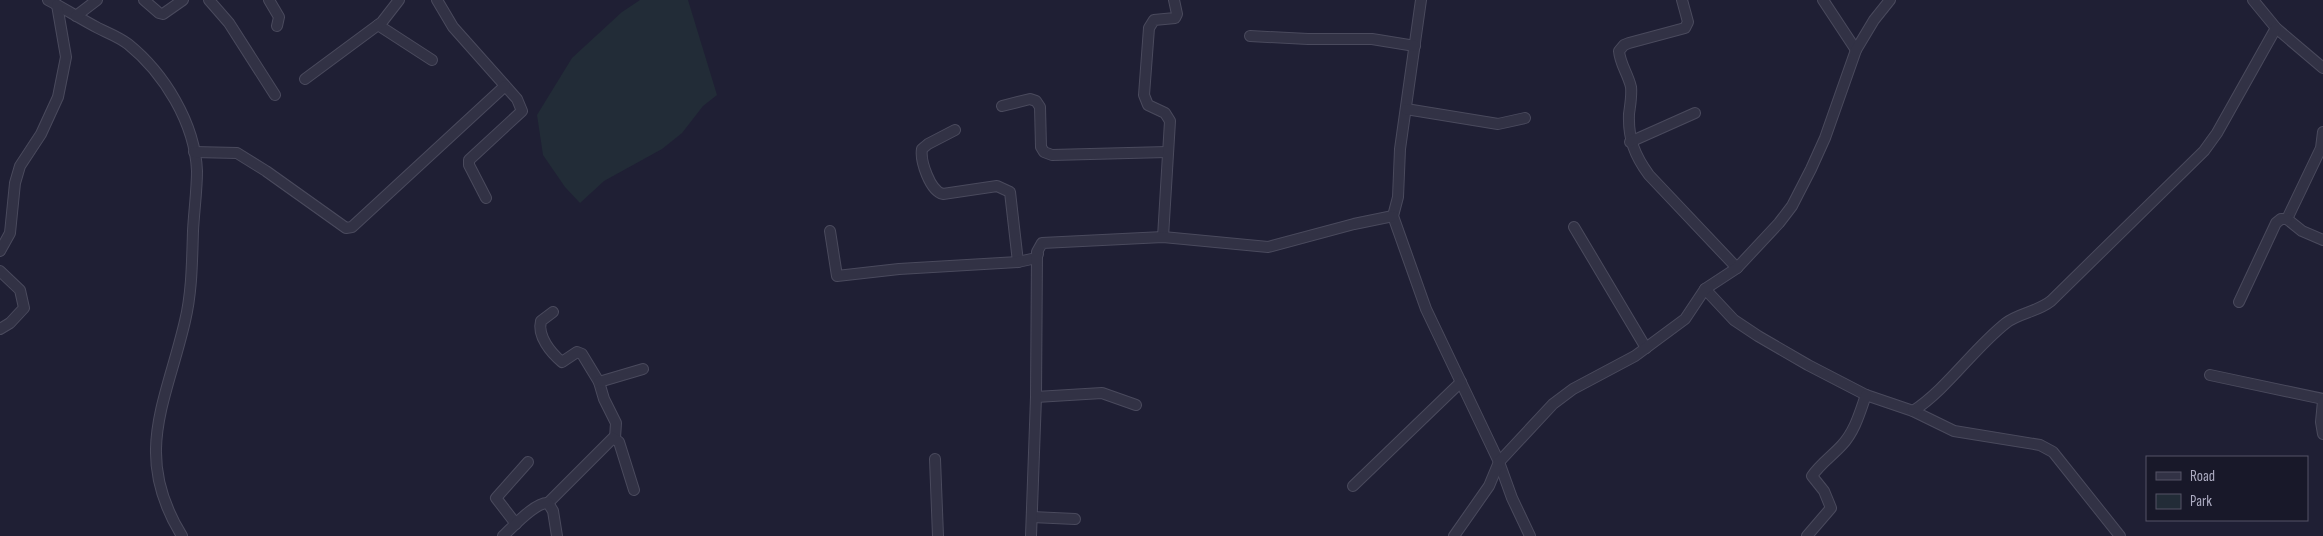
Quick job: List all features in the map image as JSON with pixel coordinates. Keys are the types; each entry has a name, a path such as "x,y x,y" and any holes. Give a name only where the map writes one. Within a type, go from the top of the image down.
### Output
{"street":[{"path":"76,16 97,0"},
{"path":"144,0 158,13 163,14 183,0"},
{"path":"209,0 229,23 275,95"},
{"path":"269,0 279,17 277,26"},
{"path":"305,79 378,25 399,0"},
{"path":"437,0 453,27 517,99 522,111 468,160 486,198"},
{"path":"1163,237 1170,118 1148,105 1144,95 1149,28 1154,20 1175,18 1177,14 1174,0"},
{"path":"1421,0 1400,149 1398,197 1393,216 1426,309 1441,344 1499,462 1512,498 1530,536"},
{"path":"1682,0 1688,22 1685,28 1628,43 1619,51 1622,68 1631,89 1630,142 1640,163 1649,175 1737,268"},
{"path":"1823,0 1856,50"},
{"path":"1454,536 1489,486 1499,462 1562,397 1588,380 1622,364 1685,319 1705,290 1737,268 1779,223 1802,188 1825,138 1856,50 1874,20 1890,0"},
{"path":"2253,0 2276,28 2323,68"},
{"path":"53,2 127,43 146,61 171,92 193,143 197,171 189,298 178,350 163,399 156,455 160,490 169,513 182,536"},
{"path":"0,252 10,233 14,183 20,166 42,134 58,97 66,57 53,2"},
{"path":"378,25 432,60"},
{"path":"1913,411 1930,401 1947,380 2007,322 2038,310 2051,301 2204,151 2217,134 2276,28"},
{"path":"1250,36 1308,39 1372,39 1415,46"},
{"path":"194,152 237,153 266,171 346,228 352,228 505,86"},
{"path":"1002,106 1030,99 1036,101 1040,107 1041,146 1044,152 1052,155 1167,152"},
{"path":"1406,109 1498,124 1525,118"},
{"path":"1630,142 1695,113"},
{"path":"955,130 922,149 922,158 933,186 938,192 943,194 997,186 1010,192 1018,262"},
{"path":"2287,219 2321,148 2323,132"},
{"path":"1031,536 1036,397 1038,248 1045,242 1163,237 1260,247 1275,246 1354,224 1393,216"},
{"path":"2239,302 2276,224 2281,219 2287,219 2302,231 2323,240"},
{"path":"1574,227 1646,348"},
{"path":"830,231 837,276 899,269 1018,262 1036,258 1038,254"},
{"path":"0,271 20,290 24,308 10,323 0,328"},
{"path":"1705,290 1734,320 1750,331 1808,366 1866,395 1913,411 1954,431 2040,444 2054,452 2120,536"},
{"path":"553,312 540,324 542,336 552,352 562,362 580,352 599,382 604,399 616,423 616,438 619,442 634,490"},
{"path":"599,382 643,369"},
{"path":"2210,376 2323,400 2323,434"},
{"path":"1353,486 1461,382"},
{"path":"1036,397 1102,393 1136,405"},
{"path":"1807,536 1832,508 1824,491 1812,476 1817,468 1834,454 1852,434 1866,395"},
{"path":"503,536 540,504 548,504 611,439 616,438"},
{"path":"935,460 938,536"},
{"path":"516,524 496,498 528,462"},
{"path":"548,504 553,511 558,536"},
{"path":"1032,517 1075,519"}],"green space":[{"path":"640,0 688,0 717,95 703,106 682,133 662,149 604,181 580,203 565,187 543,155 537,115 572,58 622,12"}]}
